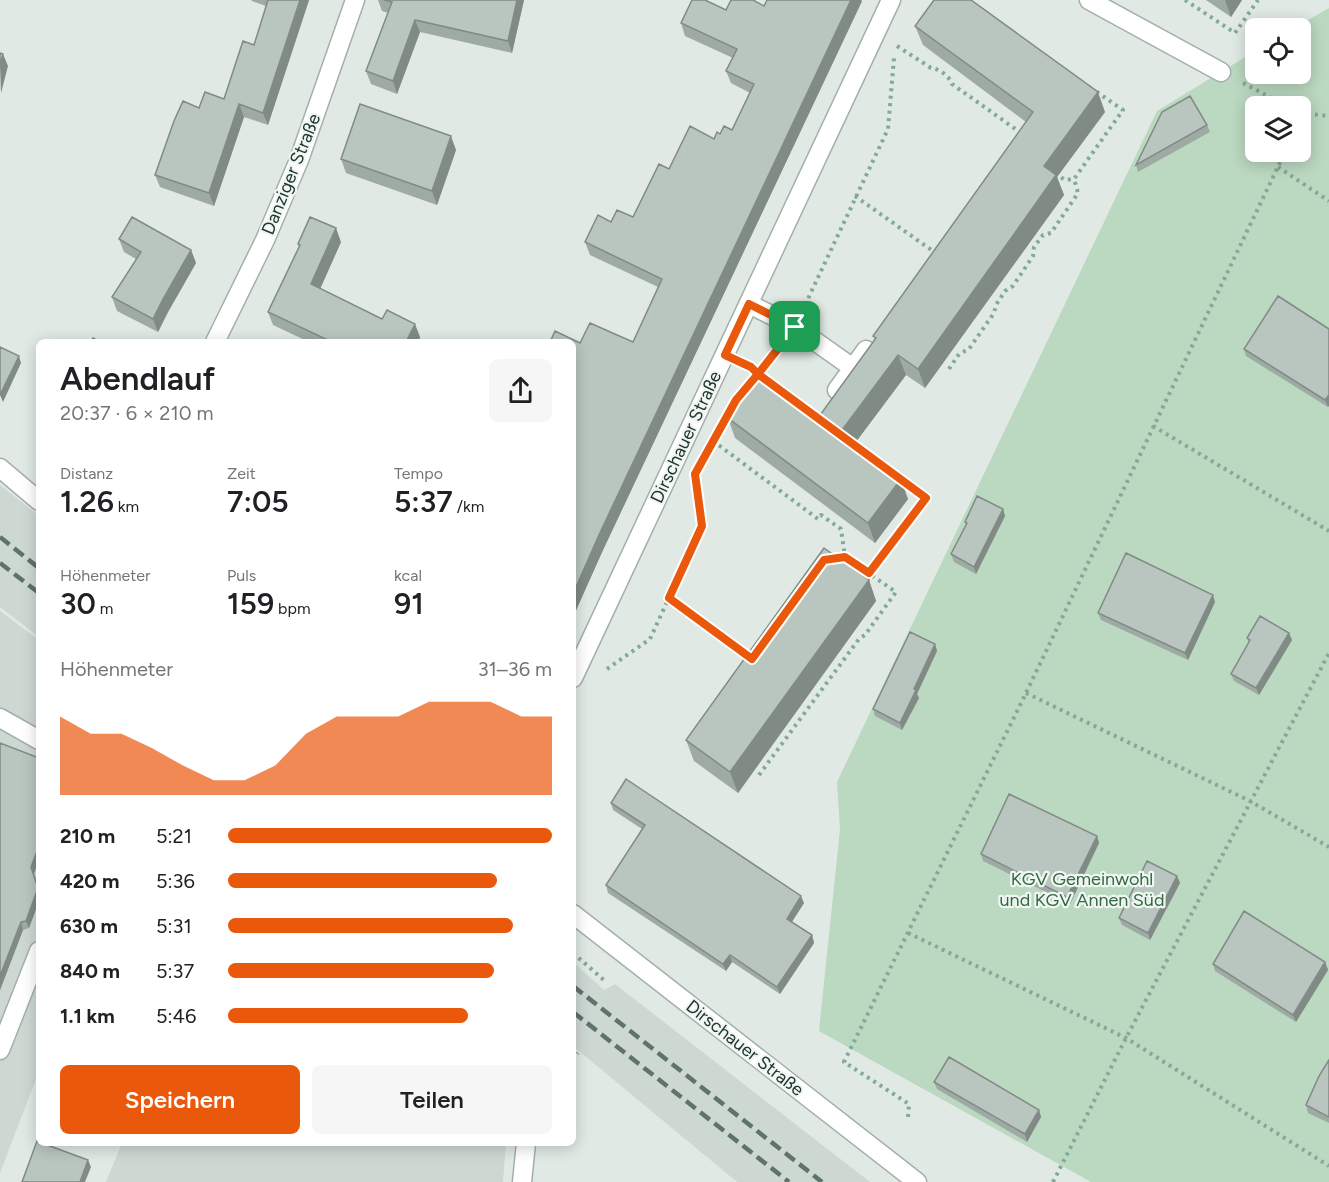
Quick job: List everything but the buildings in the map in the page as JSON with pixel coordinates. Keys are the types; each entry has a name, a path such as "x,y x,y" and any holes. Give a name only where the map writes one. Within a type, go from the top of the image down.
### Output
{"street":[{"name":"Danziger Straße","path":"216,339 265,240 299,160 355,0"},
{"name":"Dirschauer Straße","path":"576,673 891,0"},
{"path":"1089,0 1221,72"},
{"path":"749,304 795,327 853,368"},
{"path":"837,390 866,350"},
{"path":"0,468 36,498"},
{"path":"0,718 36,738"},
{"name":"Dirschauer Straße","path":"576,916 917,1182"},
{"path":"0,1050 36,959"},
{"path":"522,1182 525,1146"}],"path":[{"path":"1185,0 1235,33 1258,0"},
{"path":"730,410 795,327 888,129 895,44 950,78 952,84 1026,137"},
{"path":"1221,72 1268,96"},
{"path":"1049,169 1065,180 1074,179 1123,110 1094,90"},
{"path":"1311,116 1329,116"},
{"path":"908,1117 909,1104 844,1062 1026,693 1281,162"},
{"path":"1278,167 1329,201"},
{"path":"949,369 959,354 969,349 994,313 1005,291 1013,286 1033,256 1034,247 1043,235 1052,233 1078,194 1074,179"},
{"path":"855,196 940,256"},
{"path":"725,355 751,367 767,381"},
{"path":"1154,426 1329,531"},
{"path":"708,450 718,431"},
{"path":"713,441 818,519 821,515 841,529 845,557"},
{"path":"851,443 926,498 869,573"},
{"path":"576,673 596,677 650,639 702,526 695,474"},
{"path":"759,775 858,639 866,635 896,592 845,557 824,560"},
{"path":"669,598 752,659"},
{"path":"746,668 759,650"},
{"path":"1053,1182 1126,1038 1329,653"},
{"path":"1026,693 1250,801 1329,847"},
{"path":"908,933 1126,1038 1329,1166"},
{"path":"576,956 605,981"},
{"path":"576,1056 579,1053"}],"shaded area":[{"path":"0,485 36,514 36,635 0,607"},
{"path":"0,611 36,638 36,1079 0,1173"},
{"path":"576,965 604,990 615,984 870,1182 737,1182 576,1048"},
{"path":"121,1146 506,1146 503,1182 106,1182"}],"green space":[{"name":"KGV Gemeinwohl und KGV Annen Süd","path":"1329,8 1329,1182 1091,1182 819,1031 840,829 837,782 1157,111 1245,57 1245,84 1311,84 1311,18"}],"railway":[{"path":"0,537 36,566"},
{"path":"0,563 36,591"},
{"path":"576,988 822,1182"},
{"path":"576,1014 789,1182"}],"route":[{"path":"795,327 749,304 725,355 751,367 758,374 736,400 695,474 702,526 669,598 752,659 824,560 845,557 869,573 926,498 758,374 795,327"}]}
